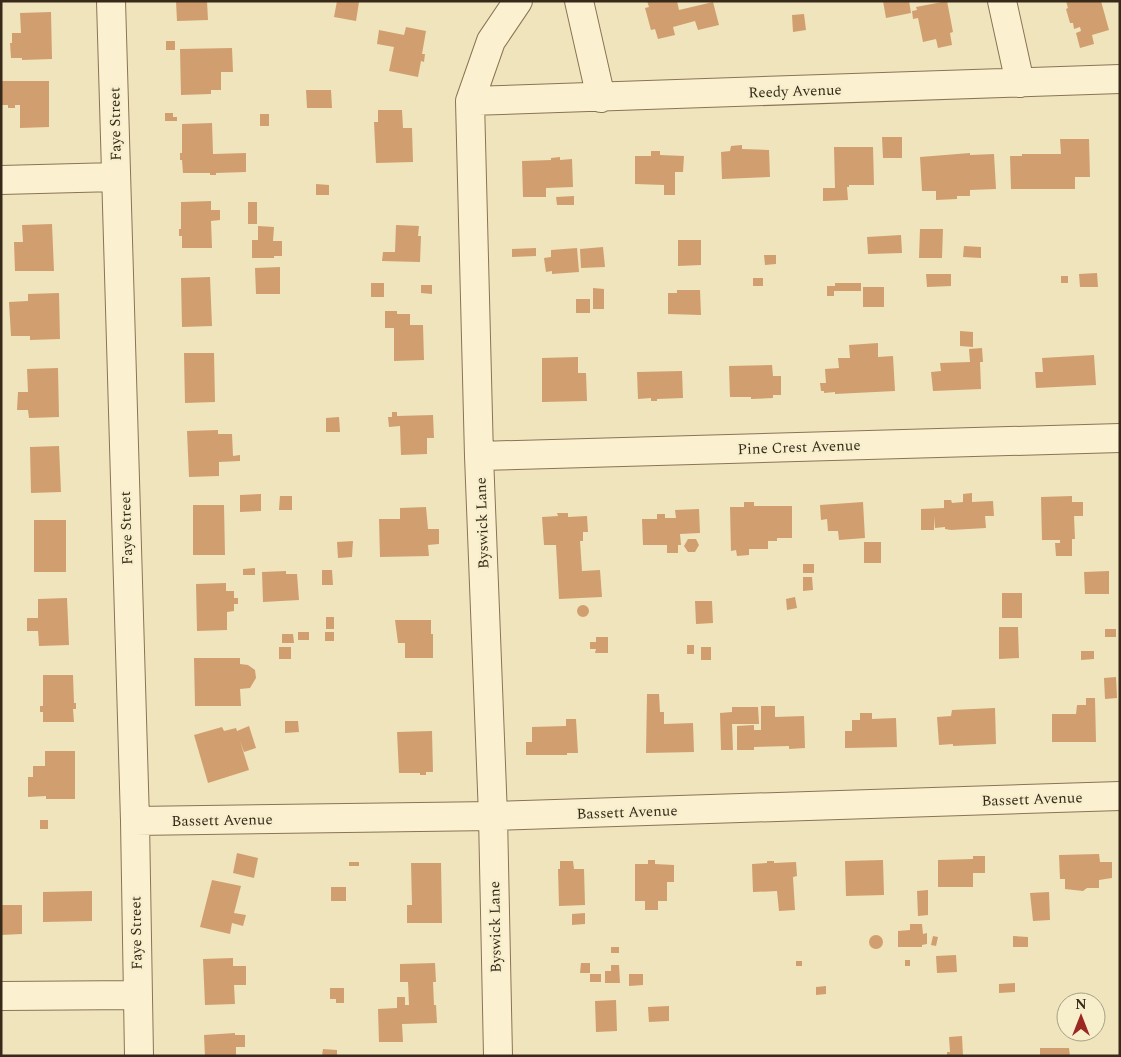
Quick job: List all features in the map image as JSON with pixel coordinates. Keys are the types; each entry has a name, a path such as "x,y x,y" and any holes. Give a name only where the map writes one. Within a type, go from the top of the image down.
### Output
{"street":[{"name":"Faye Street","path":"111,1 135,821 139,1056"},
{"name":"Byswick Lane","path":"498,1056 493,816 479,456 470,101 491,41 518,1"},
{"path":"579,1 601,98"},
{"path":"1002,1 1020,83"},
{"name":"Reedy Avenue","path":"470,101 1120,79"},
{"path":"1,180 116,178"},
{"name":"Pine Crest Avenue","path":"479,456 1120,438"},
{"name":"Bassett Avenue","path":"135,821 493,816 1120,796"},
{"path":"1,996 137,995"}],"building":[{"path":"176,1 207,1 208,20 177,21"},
{"path":"337,1 359,2 356,21 334,17"},
{"path":"647,1 677,1 679,10 713,2 719,25 698,30 695,21 673,27 675,35 658,39 655,29 651,30 645,8 649,7"},
{"path":"883,1 909,1 911,13 886,18"},
{"path":"947,1 953,32 950,33 952,45 938,48 936,39 923,42 918,18 913,19 912,11 917,10 916,7"},
{"path":"1066,1 1101,1 1109,30 1092,35 1094,44 1080,48 1076,33 1081,31 1080,27 1074,29 1073,23 1070,23"},
{"path":"51,12 52,59 22,60 22,58 11,58 10,43 12,43 12,33 21,33 20,13"},
{"path":"804,14 806,30 793,32 792,15"},
{"path":"406,27 426,31 422,54 425,54 424,62 421,61 418,77 389,71 394,47 377,44 379,30 404,35"},
{"path":"166,41 175,41 175,50 166,50"},
{"path":"232,48 233,72 221,72 221,90 211,90 211,94 181,95 180,49"},
{"path":"1,81 49,81 49,127 20,128 20,105 15,105 15,108 8,108 8,105 1,105"},
{"path":"306,90 331,90 332,108 307,108"},
{"path":"378,110 402,110 403,128 412,128 413,162 376,163 374,122 378,122"},
{"path":"165,113 173,113 173,117 177,117 177,121 165,121"},
{"path":"260,114 269,114 269,126 260,126"},
{"path":"212,123 213,154 246,153 246,172 216,173 216,175 210,175 210,173 183,173 182,160 180,160 180,153 182,153 182,124"},
{"path":"882,137 902,137 902,158 883,158"},
{"path":"1060,139 1089,139 1090,177 1075,177 1075,189 1011,189 1010,156 1022,156 1022,154 1061,154"},
{"path":"742,145 742,149 769,150 770,177 722,179 721,152 730,151 731,146"},
{"path":"834,147 873,147 874,185 849,185 847,187 848,200 823,201 823,188 835,188"},
{"path":"651,151 660,151 660,155 684,156 683,172 675,172 675,195 664,195 664,185 635,184 635,156 651,156"},
{"path":"970,153 970,155 994,154 996,189 970,190 970,196 957,196 957,199 936,200 936,191 922,191 920,157"},
{"path":"560,157 560,160 572,159 573,187 546,188 546,197 523,197 522,161 551,160 551,158"},
{"path":"316,184 329,185 329,195 316,195"},
{"path":"574,196 574,205 557,205 556,197"},
{"path":"211,201 211,210 220,210 220,220 211,221 212,248 182,248 182,236 179,236 179,229 181,229 181,202"},
{"path":"248,202 257,202 257,224 248,224"},
{"path":"52,224 54,271 15,271 14,242 23,242 22,225"},
{"path":"396,225 419,226 418,236 421,236 420,262 382,261 383,252 395,252"},
{"path":"258,226 274,227 273,241 282,241 282,256 252,258 252,240 258,240"},
{"path":"920,229 943,229 942,258 919,258"},
{"path":"901,235 902,253 868,254 867,237"},
{"path":"678,240 701,240 701,265 678,266"},
{"path":"964,246 981,247 981,258 963,257"},
{"path":"603,247 605,267 581,268 580,249"},
{"path":"536,248 536,256 512,257 512,249"},
{"path":"577,248 579,272 552,274 552,271 546,272 544,258 551,257 551,250"},
{"path":"764,255 776,255 776,264 765,265"},
{"path":"280,267 280,294 256,294 255,268"},
{"path":"1097,273 1098,287 1080,287 1079,274"},
{"path":"926,274 951,274 951,286 927,287"},
{"path":"1061,276 1068,276 1068,283 1061,283"},
{"path":"210,277 212,326 182,327 181,278"},
{"path":"753,278 763,278 763,286 753,286"},
{"path":"371,283 384,283 384,297 371,297"},
{"path":"835,283 861,283 861,291 834,291 834,296 827,296 827,286 835,286"},
{"path":"421,285 432,285 432,294 421,293"},
{"path":"863,287 884,287 884,307 863,307"},
{"path":"593,288 604,289 604,309 593,309"},
{"path":"677,290 700,290 701,315 668,314 668,293 677,293"},
{"path":"59,293 60,339 30,340 30,336 11,336 9,302 28,301 28,294"},
{"path":"576,299 590,299 590,313 576,313"},
{"path":"385,311 397,311 397,314 410,314 410,325 423,325 424,360 394,361 394,328 385,328"},
{"path":"960,331 973,332 973,347 960,346"},
{"path":"878,343 878,357 893,356 895,391 835,394 835,392 824,393 824,391 821,391 820,383 826,383 825,369 839,368 838,358 850,358 849,345"},
{"path":"982,348 983,362 980,362 981,389 933,391 931,372 941,371 940,363 970,362 969,349"},
{"path":"184,353 214,353 215,402 185,403"},
{"path":"1094,355 1096,385 1036,388 1035,372 1043,372 1042,358"},
{"path":"578,357 578,373 586,373 587,401 542,402 542,358"},
{"path":"772,365 773,376 781,376 781,395 773,395 773,398 751,399 751,397 730,397 729,366"},
{"path":"58,368 59,417 29,418 28,410 17,410 18,392 28,392 27,369"},
{"path":"682,371 683,398 657,399 657,401 651,401 651,398 638,399 637,372"},
{"path":"392,412 397,412 397,416 433,415 434,438 427,438 427,454 401,455 400,426 389,427 388,417 392,417"},
{"path":"339,417 340,432 326,432 326,418"},
{"path":"218,430 218,434 232,434 233,456 240,455 240,461 219,462 219,476 189,477 187,431"},
{"path":"59,446 61,492 31,493 30,447"},
{"path":"972,493 972,502 993,501 994,516 985,516 986,528 951,530 945,529 945,527 935,528 934,516 934,530 921,530 921,509 944,508 944,500 951,500 952,503 963,502 963,494"},
{"path":"261,494 261,511 240,512 240,495"},
{"path":"280,496 292,496 292,510 279,510"},
{"path":"1072,496 1072,502 1083,502 1083,516 1074,516 1075,539 1072,539 1072,556 1056,556 1055,543 1060,543 1060,540 1042,540 1041,497"},
{"path":"744,502 754,502 754,506 792,506 792,538 777,538 777,541 768,541 768,549 749,549 749,555 737,556 736,550 731,551 730,507 744,507"},
{"path":"863,502 865,538 839,540 838,531 828,531 827,519 821,520 820,505"},
{"path":"193,505 224,505 225,555 193,555"},
{"path":"426,507 428,529 439,529 439,544 428,545 429,556 380,557 379,519 400,519 400,508"},
{"path":"699,509 700,533 680,534 681,545 678,545 678,553 667,553 667,545 643,545 642,519 657,519 657,514 665,514 665,518 676,518 675,510"},
{"path":"557,513 568,513 568,517 587,516 588,532 583,532 583,541 580,541 582,571 600,570 602,597 559,599 556,545 544,545 542,517 558,516"},
{"path":"34,520 66,520 66,572 34,572"},
{"path":"688,539 696,539 699,545 695,552 688,552 684,546"},
{"path":"353,541 352,557 338,558 337,542"},
{"path":"864,542 881,542 881,563 864,563"},
{"path":"803,564 814,564 814,573 803,573"},
{"path":"255,568 255,575 243,575 243,569"},
{"path":"322,570 332,570 333,585 322,585"},
{"path":"286,571 286,574 297,574 299,600 263,602 262,572"},
{"path":"1109,571 1109,594 1085,594 1084,572"},
{"path":"803,577 812,577 813,590 803,591"},
{"path":"226,583 226,591 234,591 234,598 238,598 238,604 234,604 234,611 227,612 227,630 197,631 196,584"},
{"path":"1002,593 1022,593 1022,618 1002,618"},
{"path":"795,597 797,608 787,610 786,599"},
{"path":"67,598 69,645 39,646 38,631 27,631 27,618 38,618 38,599"},
{"path":"695,601 712,601 713,623 696,624"},
{"path":"581,605 585,605 589,611 585,617 581,617 577,613 577,609"},
{"path":"326,617 334,617 334,629 326,629"},
{"path":"395,620 431,620 433,658 405,658 405,643 398,643"},
{"path":"999,627 1018,627 1019,658 999,659"},
{"path":"1105,629 1116,629 1116,637 1105,637"},
{"path":"298,632 309,632 309,640 298,640"},
{"path":"325,632 334,632 334,641 325,641"},
{"path":"282,634 293,634 294,643 282,643"},
{"path":"596,637 608,637 608,653 595,653 596,649 590,649 590,642 596,642"},
{"path":"687,645 694,645 694,654 687,654"},
{"path":"279,647 291,647 291,659 279,659"},
{"path":"701,647 711,647 711,660 701,660"},
{"path":"1081,651 1094,651 1094,659 1081,660"},
{"path":"194,658 240,658 240,664 248,665 255,670 256,678 250,688 240,689 241,706 195,706"},
{"path":"43,675 73,675 74,703 76,703 76,709 73,709 74,722 43,722 43,712 40,712 40,706 43,706"},
{"path":"1116,677 1117,698 1105,699 1104,678"},
{"path":"647,694 659,694 660,712 664,712 664,724 693,723 694,752 646,753"},
{"path":"1086,698 1095,698 1096,742 1052,742 1052,714 1076,714 1077,705 1086,705"},
{"path":"761,706 775,706 775,717 804,716 805,748 789,749 789,746 754,747 754,750 737,750 737,726 754,725 754,730 761,730"},
{"path":"732,707 758,707 759,724 732,724 733,750 721,750 720,713 732,712"},
{"path":"995,708 996,744 939,745 937,717 951,716 952,710"},
{"path":"860,713 872,713 872,719 896,718 897,747 845,748 845,731 852,731 852,720 860,720"},
{"path":"566,719 576,719 578,753 567,753 567,755 526,755 526,742 532,742 532,727 566,726"},
{"path":"285,721 298,721 299,732 285,733"},
{"path":"249,726 256,748 244,752 240,741 249,770 208,783 194,735 222,727 224,731 236,728 237,731"},
{"path":"432,731 433,772 426,772 426,775 420,775 420,773 399,773 397,732"},
{"path":"45,751 75,751 75,799 46,799 46,796 28,797 28,777 33,777 33,766 45,766"},
{"path":"40,820 48,820 48,829 40,829"},
{"path":"237,853 258,858 254,878 233,873"},
{"path":"1099,854 1100,862 1112,862 1112,878 1099,880 1099,888 1087,888 1083,891 1065,889 1065,879 1060,879 1059,855"},
{"path":"973,856 985,856 985,873 973,873 973,887 938,887 938,860 973,859"},
{"path":"648,860 655,860 655,864 674,865 674,882 667,882 667,901 658,901 658,910 645,910 645,901 635,901 635,864 648,864"},
{"path":"883,860 884,895 846,896 845,861"},
{"path":"560,861 573,861 574,869 584,869 585,905 559,906 558,869 560,869"},
{"path":"767,861 774,861 774,863 796,862 797,876 793,877 795,910 779,911 777,891 753,892 752,864 767,863"},
{"path":"349,862 359,862 359,866 349,866"},
{"path":"411,863 441,863 442,923 407,923 407,905 412,905"},
{"path":"212,880 241,886 234,913 246,915 243,926 232,923 230,934 200,927"},
{"path":"331,887 346,887 346,901 331,901"},
{"path":"928,890 928,915 918,916 917,891"},
{"path":"92,891 92,921 43,922 43,892"},
{"path":"1049,892 1050,920 1033,921 1030,893"},
{"path":"1,905 22,905 22,934 1,935"},
{"path":"585,913 585,924 572,925 572,914"},
{"path":"910,924 922,924 923,934 927,933 927,944 922,945 922,947 898,947 898,931 910,930"},
{"path":"876,935 881,937 883,942 881,947 876,949 871,947 869,942 871,937"},
{"path":"933,936 938,937 936,946 931,945"},
{"path":"1013,936 1028,937 1028,947 1013,947"},
{"path":"611,947 619,947 619,953 611,953"},
{"path":"956,955 957,972 937,973 936,956"},
{"path":"233,958 233,966 246,966 246,985 234,985 235,1004 205,1005 203,959"},
{"path":"905,960 910,960 910,966 905,966"},
{"path":"796,961 802,961 802,966 796,966"},
{"path":"435,963 436,982 433,982 437,1023 402,1024 403,1042 379,1042 378,1009 397,1008 397,997 405,997 405,1005 409,1005 408,982 400,982 400,964"},
{"path":"581,963 590,963 590,973 580,973"},
{"path":"611,965 619,965 620,983 605,983 605,971 611,971"},
{"path":"590,974 601,974 601,982 590,982"},
{"path":"629,974 643,974 643,985 629,986"},
{"path":"1015,983 1015,992 999,993 999,984"},
{"path":"826,986 826,994 816,995 816,987"},
{"path":"330,988 344,988 344,1003 336,1003 336,999 330,999"},
{"path":"616,1000 617,1031 596,1032 595,1001"},
{"path":"669,1006 669,1021 649,1022 648,1007"},
{"path":"235,1033 235,1035 245,1035 245,1047 236,1047 236,1056 205,1056 204,1035"},
{"path":"962,1036 963,1056 947,1056 947,1052 950,1052 949,1037"},
{"path":"1040,1048 1069,1048 1070,1056 1040,1056"},
{"path":"323,1049 337,1050 337,1056 322,1056"}]}
